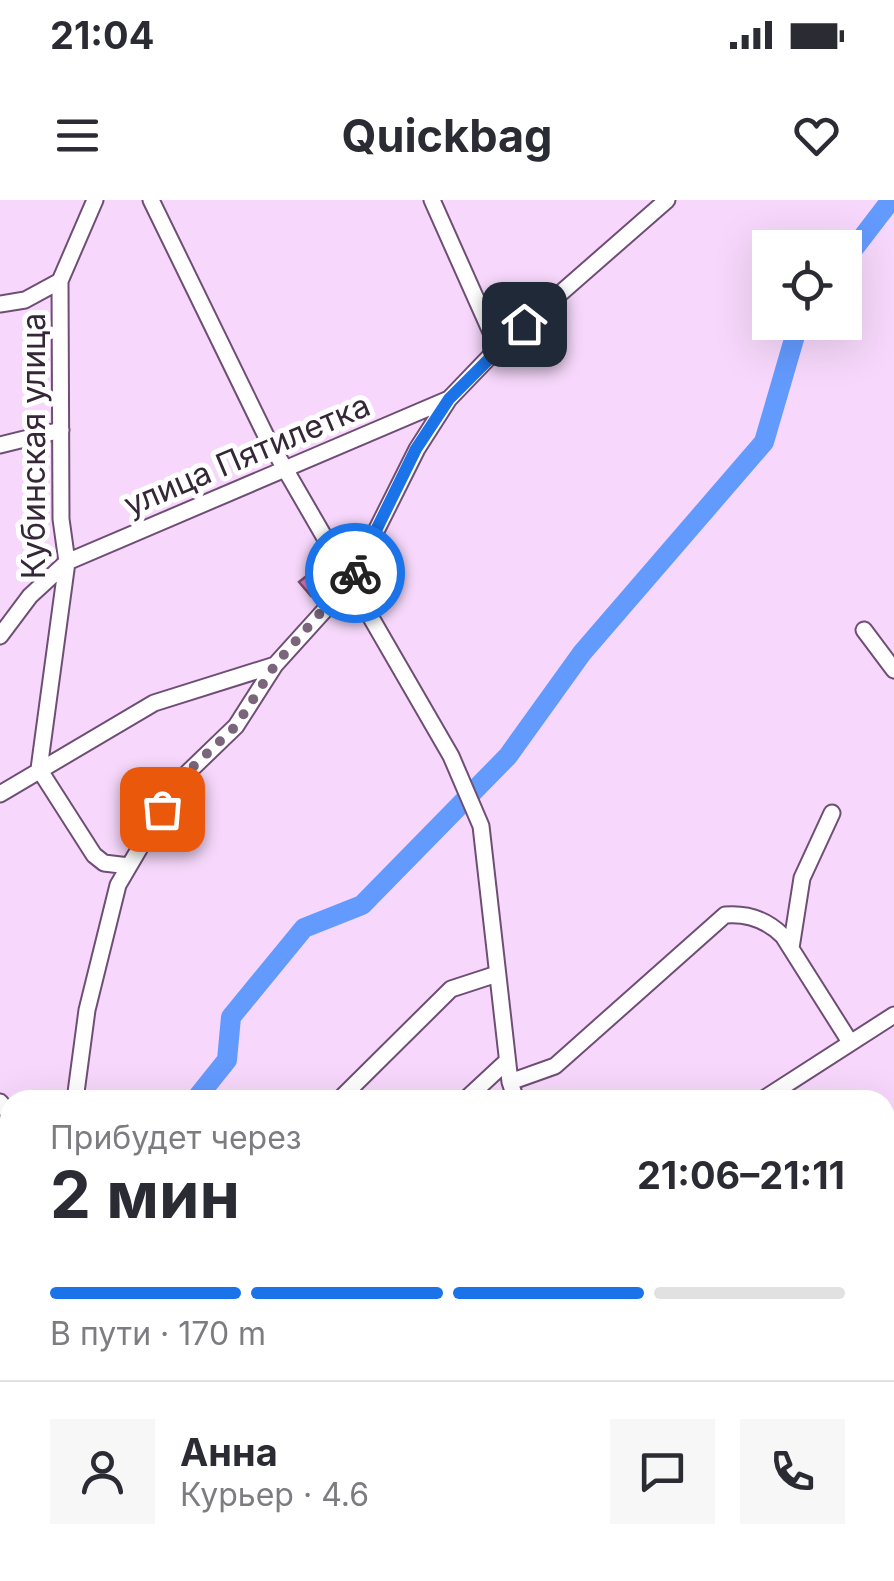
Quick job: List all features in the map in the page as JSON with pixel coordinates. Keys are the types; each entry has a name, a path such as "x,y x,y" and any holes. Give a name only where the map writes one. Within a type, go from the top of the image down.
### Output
{"street":[{"name":"Кубинская улица","path":"39,769 67,562 61,519 60,281 94,200"},
{"path":"152,200 284,467 452,756 481,826 513,1090"},
{"path":"432,200 498,348"},
{"name":"улица Пятилетка","path":"76,1090 87,1010 118,885 179,780 236,726 275,665 351,581 416,449 449,399 498,348 667,200"},
{"name":"Кубинская улица","path":"0,304 25,300 60,281"},
{"name":"улица Пятилетка","path":"0,636 30,596 67,562 449,399"},
{"path":"0,445 61,430"},
{"path":"864,630 894,670"},
{"path":"0,794 154,703 275,665"},
{"path":"39,769 94,856 104,863 129,866"},
{"path":"791,948 802,878 832,813"},
{"path":"510,1082 555,1066 726,916 746,914 775,928 850,1042"},
{"path":"348,1090 450,989 497,974"},
{"path":"777,1090 894,1015"},
{"path":"475,1090 507,1061"}],"building":[{"path":"314,570 326,584 311,596 299,582"}],"waterway":[{"path":"862,238 891,200"},
{"path":"203,1090 227,1060 231,1017 304,928 362,905 508,756 582,653 764,442 794,340"}],"way so far":[{"path":"162,809 179,780 236,726 275,665 355,573"}],"route":[{"path":"355,573 416,449 449,399 524,324"}]}
